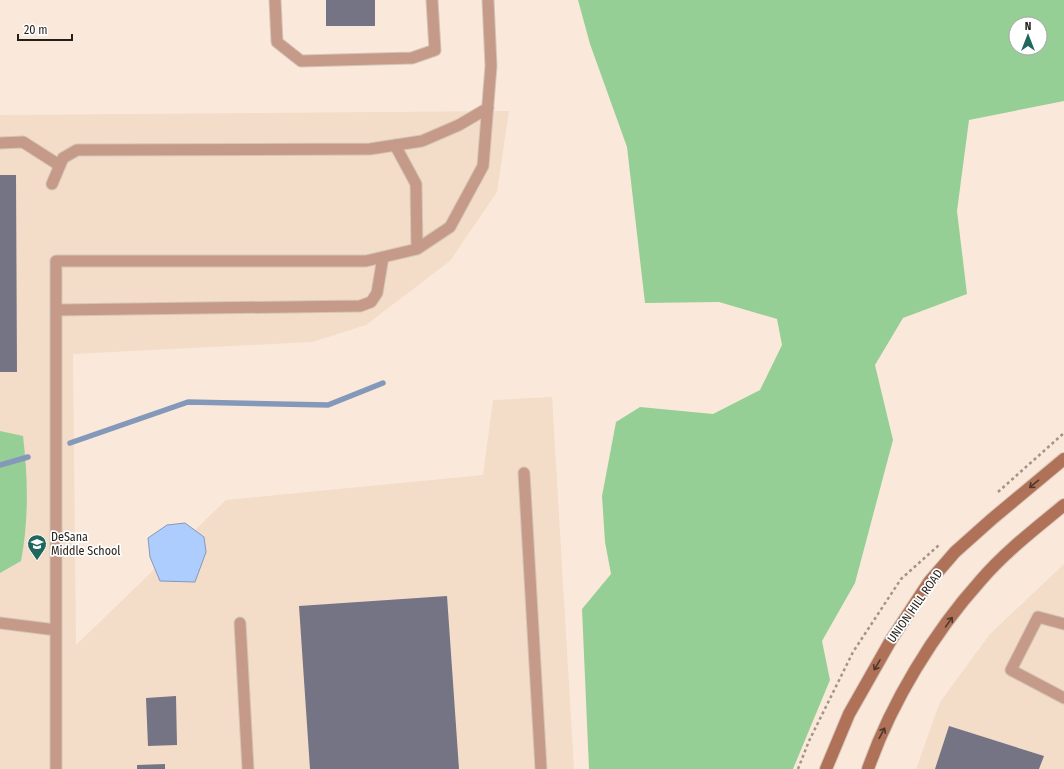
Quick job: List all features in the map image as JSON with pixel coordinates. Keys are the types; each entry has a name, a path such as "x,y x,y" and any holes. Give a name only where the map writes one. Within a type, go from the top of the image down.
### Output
{"street":[{"name":"UNION HILL ROAD","path":"826,769 849,714 891,640 929,582 955,552 1064,459"},
{"path":"868,769 877,742 916,668 958,609 981,580 1014,547 1064,505"}],"lane":[{"path":"275,0 277,42 301,61 412,58 435,50 432,0"},
{"path":"56,769 56,261 366,261 417,249 450,227 483,166 491,66 488,0"},
{"path":"52,184 63,158 76,150 370,149 422,142 459,125 488,108"},
{"path":"0,143 23,142 59,165"},
{"path":"395,145 416,184 417,249"},
{"path":"56,310 360,306 371,302 376,293 383,257"},
{"path":"524,473 541,769"},
{"path":"1064,624 1038,617 1011,670 1064,698"},
{"path":"0,622 56,630"},
{"path":"240,623 248,769"}],"shaded area":[{"path":"509,111 497,192 450,261 366,325 312,342 73,354 76,645 226,500 483,475 493,400 552,397 574,769 0,769 0,115"},
{"path":"1064,564 1064,769 916,769 940,702 990,634"}],"green space":[{"path":"578,0 1064,0 1064,101 969,120 957,211 967,294 903,318 875,365 893,440 855,583 822,641 830,680 793,769 589,769 582,609 611,574 605,542 602,496 616,422 640,407 713,414 760,390 782,345 777,319 719,302 645,303 627,147 590,44"},
{"path":"0,431 23,436 27,498 24,545 21,561 0,573"}],"water":[{"path":"185,523 204,537 206,552 195,582 160,581 150,557 148,538 167,525"}],"building":[{"path":"326,0 375,0 375,26 326,26"},
{"path":"0,175 16,175 17,372 0,372"},
{"path":"447,596 459,769 310,769 299,606"},
{"path":"176,696 177,745 148,746 146,698"},
{"path":"949,726 1044,756 1039,769 935,769"},
{"path":"165,764 165,769 137,769 137,765"}],"waterway":[{"path":"70,443 188,402 328,405 383,383"},
{"path":"0,465 28,457"}],"place":[{"name":"DeSana Middle School","path":"37,561"}]}
